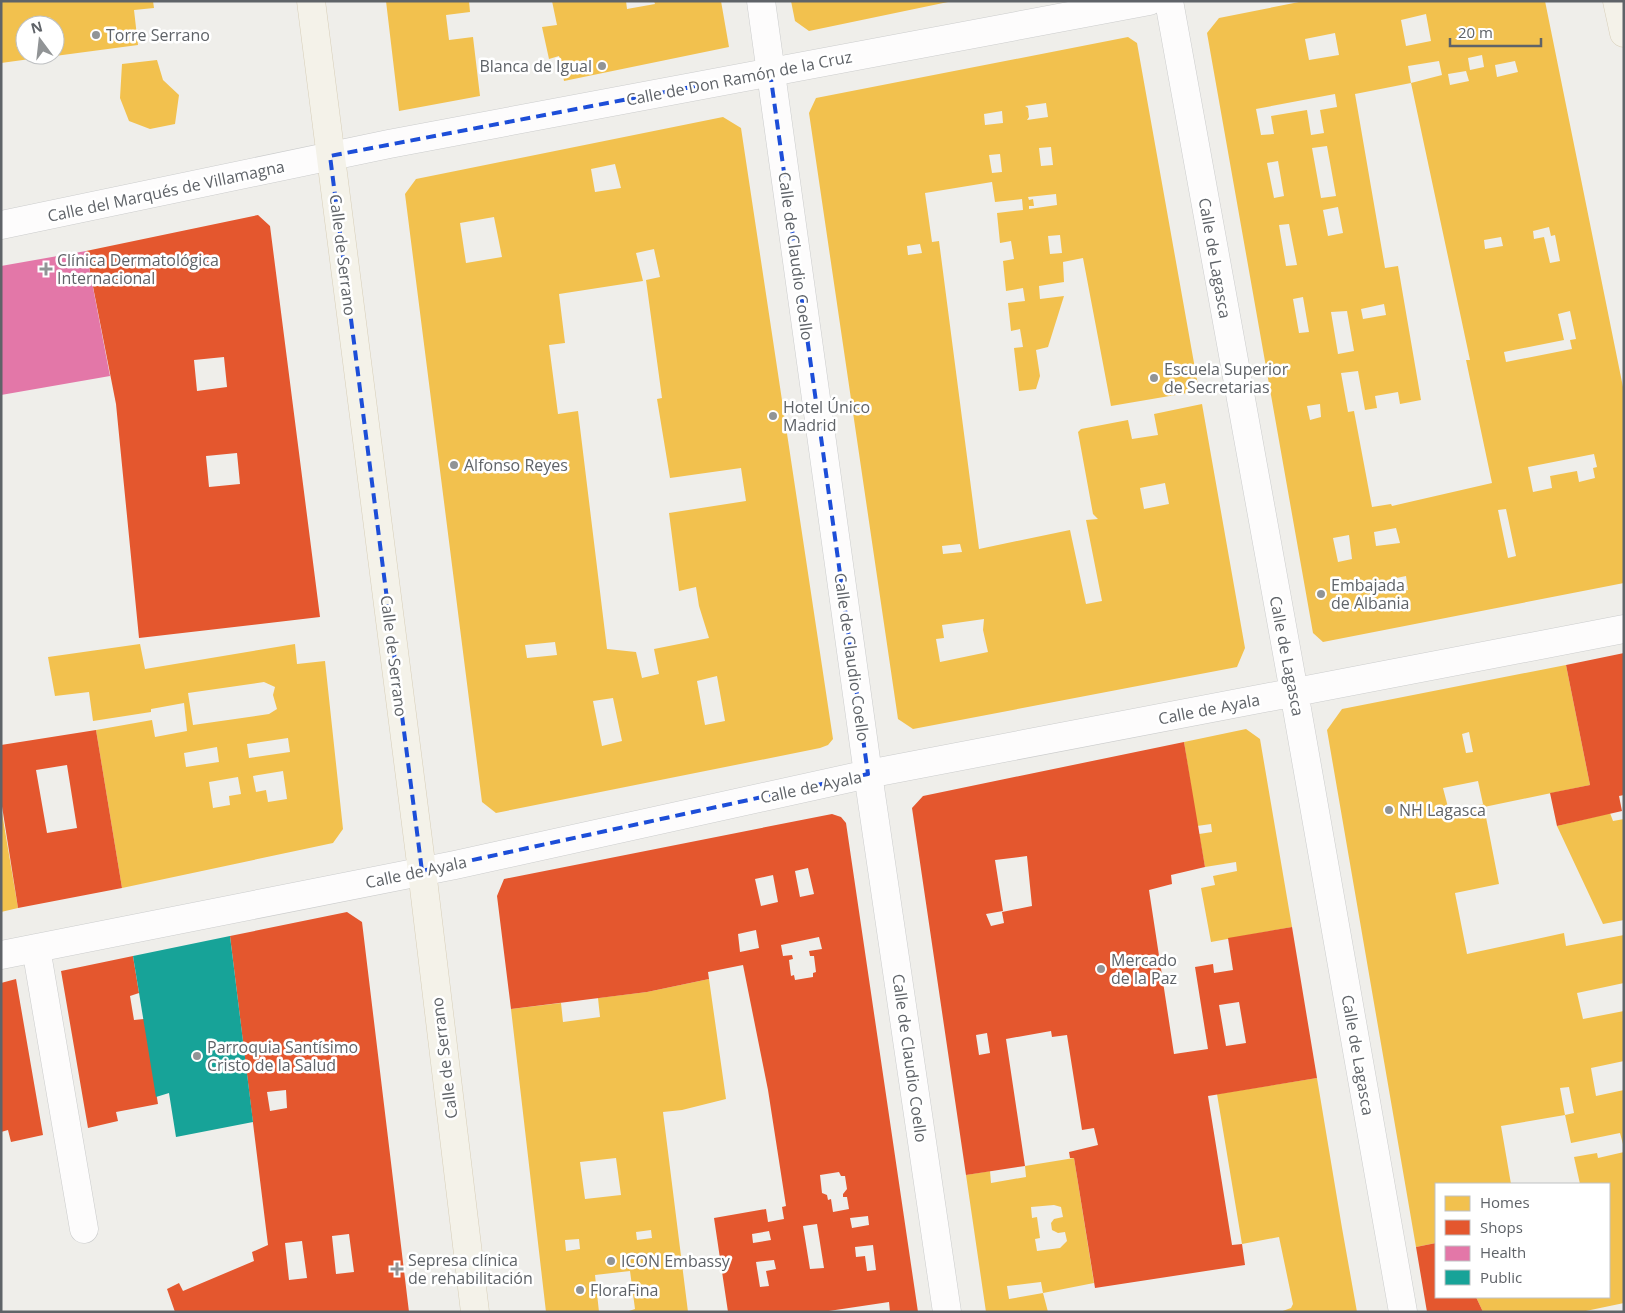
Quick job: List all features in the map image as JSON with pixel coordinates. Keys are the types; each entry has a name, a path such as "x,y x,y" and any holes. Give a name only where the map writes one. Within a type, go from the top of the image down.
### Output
{"main road":[{"name":"Calle de Serrano","path":"311,1 422,871 475,1312"},
{"path":"1617,1 1624,33"}],"street":[{"name":"Calle de Claudio Coello","path":"761,1 868,774 947,1312"},
{"name":"Calle de Don Ramón de la Cruz","path":"330,156 1148,1"},
{"name":"Calle de Lagasca","path":"1169,1 1294,692 1403,1312"},
{"name":"Calle del Marqués de Villamagna","path":"1,225 330,156"},
{"name":"Calle de Ayala","path":"1,955 422,871 868,774 1624,629"},
{"path":"36,948 84,1229"}],"highlighted area":[{"path":"770,72 868,774 422,871 330,156"}],"building: Homes":[{"name":"Torre Serrano","path":"1,1 153,1 154,8 134,10 138,45 65,55 65,15 15,15 15,61 1,63"},
{"path":"386,1 469,1 470,12 446,15 449,40 473,37 480,96 399,111"},
{"path":"552,1 626,1 627,9 655,4 654,1 721,1 729,47 564,81 559,56 549,59 542,27 557,25"},
{"path":"791,1 948,2 809,31 795,21"},
{"path":"1304,1 1545,1 1624,392 1624,583 1323,642 1313,633 1207,33 1219,18","holes":["1426,14 1431,41 1406,46 1401,20","1335,33 1339,55 1309,60 1305,39","1482,55 1484,67 1470,70 1468,58","1439,61 1442,75 1411,83 1408,66","1515,61 1518,72 1497,77 1495,65","1466,71 1469,81 1450,85 1448,74","1411,83 1470,360 1466,360 1492,483 1392,506 1391,504 1372,507 1354,411 1348,412 1341,373 1358,371 1365,410 1377,408 1375,396 1398,392 1400,404 1421,400 1398,266 1385,268 1355,94","1335,94 1337,107 1320,110 1324,133 1311,135 1307,110 1271,116 1274,134 1261,135 1256,109","1327,146 1336,196 1321,198 1312,148","1278,161 1284,196 1274,198 1267,163","1338,207 1343,233 1328,236 1323,210","1289,224 1297,265 1286,266 1279,225","1549,227 1551,236 1555,235 1560,261 1550,263 1544,237 1534,239 1533,231","1501,237 1503,246 1485,249 1484,240","1303,297 1309,332 1299,333 1293,299","1384,304 1386,315 1363,319 1361,309","1347,311 1354,351 1338,354 1331,312","1570,311 1576,339 1570,340 1572,349 1506,362 1504,352 1564,340 1558,314","1320,404 1321,417 1310,420 1307,406","1594,454 1597,467 1593,468 1595,478 1579,482 1577,471 1550,476 1552,488 1533,492 1528,467","1506,509 1516,556 1508,558 1498,510","1396,528 1400,543 1376,546 1374,532","1349,535 1352,559 1338,562 1333,538","1406,576 1408,590 1385,594 1383,585 1387,580"]},
{"path":"1128,37 1137,43 1199,391 1111,406 1083,258 1063,262 1064,282 1039,286 1040,299 1064,296 1048,347 1036,350 1040,376 1036,389 1019,391 1014,348 1023,347 1020,329 1011,331 1008,303 1025,301 1023,288 1006,291 1003,261 1014,259 1011,241 1000,243 997,213 1023,210 1022,199 995,202 992,182 925,193 932,242 939,241 979,549 1070,530 1086,604 1102,601 1086,520 1098,519 1093,514 1078,432 1081,429 1128,420 1132,439 1158,435 1154,414 1202,404 1245,648 1237,667 913,729 898,719 809,113 816,98","holes":["1046,103 1048,117 1027,120 1029,117 1028,108 1025,106","1002,111 1003,123 985,125 984,114","1051,147 1053,165 1041,166 1039,148","1000,154 1002,172 992,173 989,155","1056,194 1057,205 1029,209 1029,206 1034,206 1033,199 1029,200 1028,197","1060,235 1062,253 1050,254 1048,236","920,244 922,253 908,255 907,246","1165,483 1169,504 1144,509 1140,488","960,544 962,552 943,554 942,546","984,619 983,630 988,652 940,662 936,639 944,638 942,625"]},
{"path":"157,60 163,80 179,95 175,124 150,129 129,121 120,98 122,64"},
{"path":"723,117 741,128 833,739 828,745 496,813 482,802 405,194 416,179","holes":["615,164 621,188 595,192 591,169","494,217 502,257 466,263 460,223","654,249 660,277 646,280 662,398 657,399 670,478 741,468 746,501 669,513 679,591 696,587 699,606 709,638 654,649 659,674 642,678 636,652 607,649 578,411 558,414 549,345 565,343 559,294 643,281 636,253","555,642 557,655 527,658 525,645","717,676 725,721 705,725 697,681","613,698 622,741 602,746 593,701"]},
{"path":"140,644 145,669 295,644 297,664 325,661 343,829 333,843 122,888 96,730 152,720 155,737 187,731 184,703 151,709 151,712 93,721 89,692 55,696 48,657","holes":["264,682 275,687 273,695 277,709 269,714 193,725 188,693","288,738 290,752 249,758 247,744","217,747 219,762 186,767 184,753","283,771 287,799 268,802 266,790 256,792 253,776","238,777 241,794 229,796 230,805 213,808 209,782"]},
{"path":"1566,665 1590,785 1484,807 1499,884 1455,893 1467,954 1564,933 1566,946 1624,935 1624,983 1577,993 1583,1019 1624,1011 1624,1061 1591,1068 1596,1096 1624,1090 1624,1148 1620,1133 1571,1143 1565,1115 1501,1126 1511,1183 1435,1183 1435,1243 1416,1247 1327,730 1342,709","holes":["1469,732 1473,752 1466,753 1462,734","1478,781 1483,804 1449,811 1443,788","1569,1087 1574,1113 1565,1115 1560,1088"]},
{"path":"1246,729 1260,739 1292,927 1211,942 1201,888 1215,885 1213,876 1237,871 1236,862 1205,867 1199,834 1212,832 1211,824 1197,826 1184,742"},
{"path":"1,807 18,908 1,912"},
{"path":"1610,813 1613,821 1624,819 1624,920 1603,924 1557,826"},
{"path":"709,979 726,1099 682,1110 663,1112 688,1312 626,1312 635,1309 630,1271 595,1275 599,1312 546,1312 511,1009 561,1003 563,1022 600,1017 598,998 647,992","holes":["616,1158 621,1195 585,1199 580,1162","651,1230 652,1238 637,1240 636,1232","579,1239 580,1249 566,1251 565,1240"]},
{"path":"1317,1078 1357,1312 1280,1312 1291,1308 1293,1304 1279,1237 1242,1244 1217,1094"},
{"path":"1624,1152 1624,1303 1581,1312 1483,1312 1476,1298 1610,1298 1610,1183 1580,1183 1574,1157 1597,1153 1598,1158"},
{"path":"1074,1158 1094,1283 1043,1293 1048,1312 986,1312 966,1175 990,1171 991,1183 1026,1177 1025,1166","holes":["1054,1205 1061,1207 1063,1217 1054,1219 1051,1223 1052,1230 1058,1233 1065,1232 1067,1241 1060,1248 1037,1251 1035,1239 1040,1238 1037,1217 1032,1218 1031,1207","1041,1282 1043,1293 1009,1299 1007,1286"]}],"building: Shops":[{"path":"258,215 270,226 320,617 139,638 116,404 86,251","holes":["224,357 227,387 197,391 194,360","237,453 240,484 209,487 206,456"]},
{"path":"1624,653 1624,795 1619,796 1622,811 1557,826 1550,793 1590,785 1566,665"},
{"path":"96,730 122,888 18,908 1,800 1,745","holes":["67,765 77,828 47,833 36,770"]},
{"path":"1184,742 1205,867 1171,875 1172,884 1149,890 1174,1054 1208,1049 1195,967 1213,964 1214,973 1233,970 1228,938 1292,927 1317,1078 1208,1096 1232,1245 1242,1244 1245,1265 1095,1288 1074,1158 1070,1158 1069,1152 1098,1145 1094,1128 1082,1130 1067,1035 1052,1037 1051,1031 1006,1039 1025,1166 966,1175 912,808 923,796","holes":["1027,856 1032,906 1002,912 1004,923 991,926 986,914 1003,911 995,860","1239,1002 1246,1043 1226,1046 1219,1005","987,1033 990,1053 979,1055 976,1035"]},
{"path":"832,814 841,817 846,823 918,1312 890,1312 889,1302 822,1312 728,1312 714,1218 766,1209 768,1222 784,1219 782,1207 786,1206 768,1090 743,965 708,972 709,979 647,992 511,1009 497,896 504,879","holes":["808,868 814,894 800,897 795,871","773,875 778,902 761,906 755,879","756,930 759,948 740,952 738,934","819,937 822,949 809,951 810,956 814,956 816,972 813,973 813,977 795,980 794,975 791,976 789,960 793,959 792,955 783,956 781,945","839,1172 841,1176 845,1176 847,1189 843,1197 847,1197 849,1209 833,1212 831,1199 828,1200 827,1195 822,1193 820,1175","868,1216 869,1225 852,1228 850,1218","817,1224 824,1268 810,1269 803,1226","769,1231 771,1240 753,1243 752,1234","873,1245 876,1270 867,1271 865,1256 856,1257 855,1247","774,1260 776,1269 766,1271 769,1286 760,1287 756,1262"]},
{"path":"347,912 362,922 409,1312 175,1312 167,1289 179,1283 183,1291 254,1261 252,1252 268,1245 230,936","holes":["286,1090 287,1108 270,1111 267,1092","349,1234 354,1272 336,1274 332,1236","302,1241 307,1278 289,1280 285,1243"]},
{"path":"133,956 139,993 130,996 134,1020 144,1019 158,1104 116,1112 118,1121 88,1128 61,971"},
{"path":"16,979 43,1135 11,1142 8,1130 1,1132 1,983"},
{"path":"1435,1243 1435,1298 1476,1298 1483,1312 1427,1312 1416,1247"}],"building: Health":[{"path":"86,251 110,376 1,395 1,266"}],"building: Public":[{"name":"Parroquia Santísimo Cristo de la Salud","path":"230,936 253,1122 176,1137 169,1093 156,1097 133,956"}],"place":[{"name":"Torre Serrano","path":"96,35"},
{"name":"Blanca de Igual","path":"602,66"},
{"name":"Clínica Dermatológica Internacional","path":"46,269"},
{"name":"Escuela Superior de Secretarias","path":"1154,378"},
{"name":"Hotel Único Madrid","path":"773,416"},
{"name":"Alfonso Reyes","path":"454,465"},
{"name":"Embajada de Albania","path":"1321,594"},
{"name":"NH Lagasca","path":"1389,810"},
{"name":"Mercado de la Paz","path":"1101,969"},
{"name":"Parroquia Santísimo Cristo de la Salud","path":"197,1056"},
{"name":"ICON Embassy","path":"611,1261"},
{"name":"Sepresa clínica de rehabilitación","path":"397,1269"},
{"name":"FloraFina","path":"580,1290"}]}
